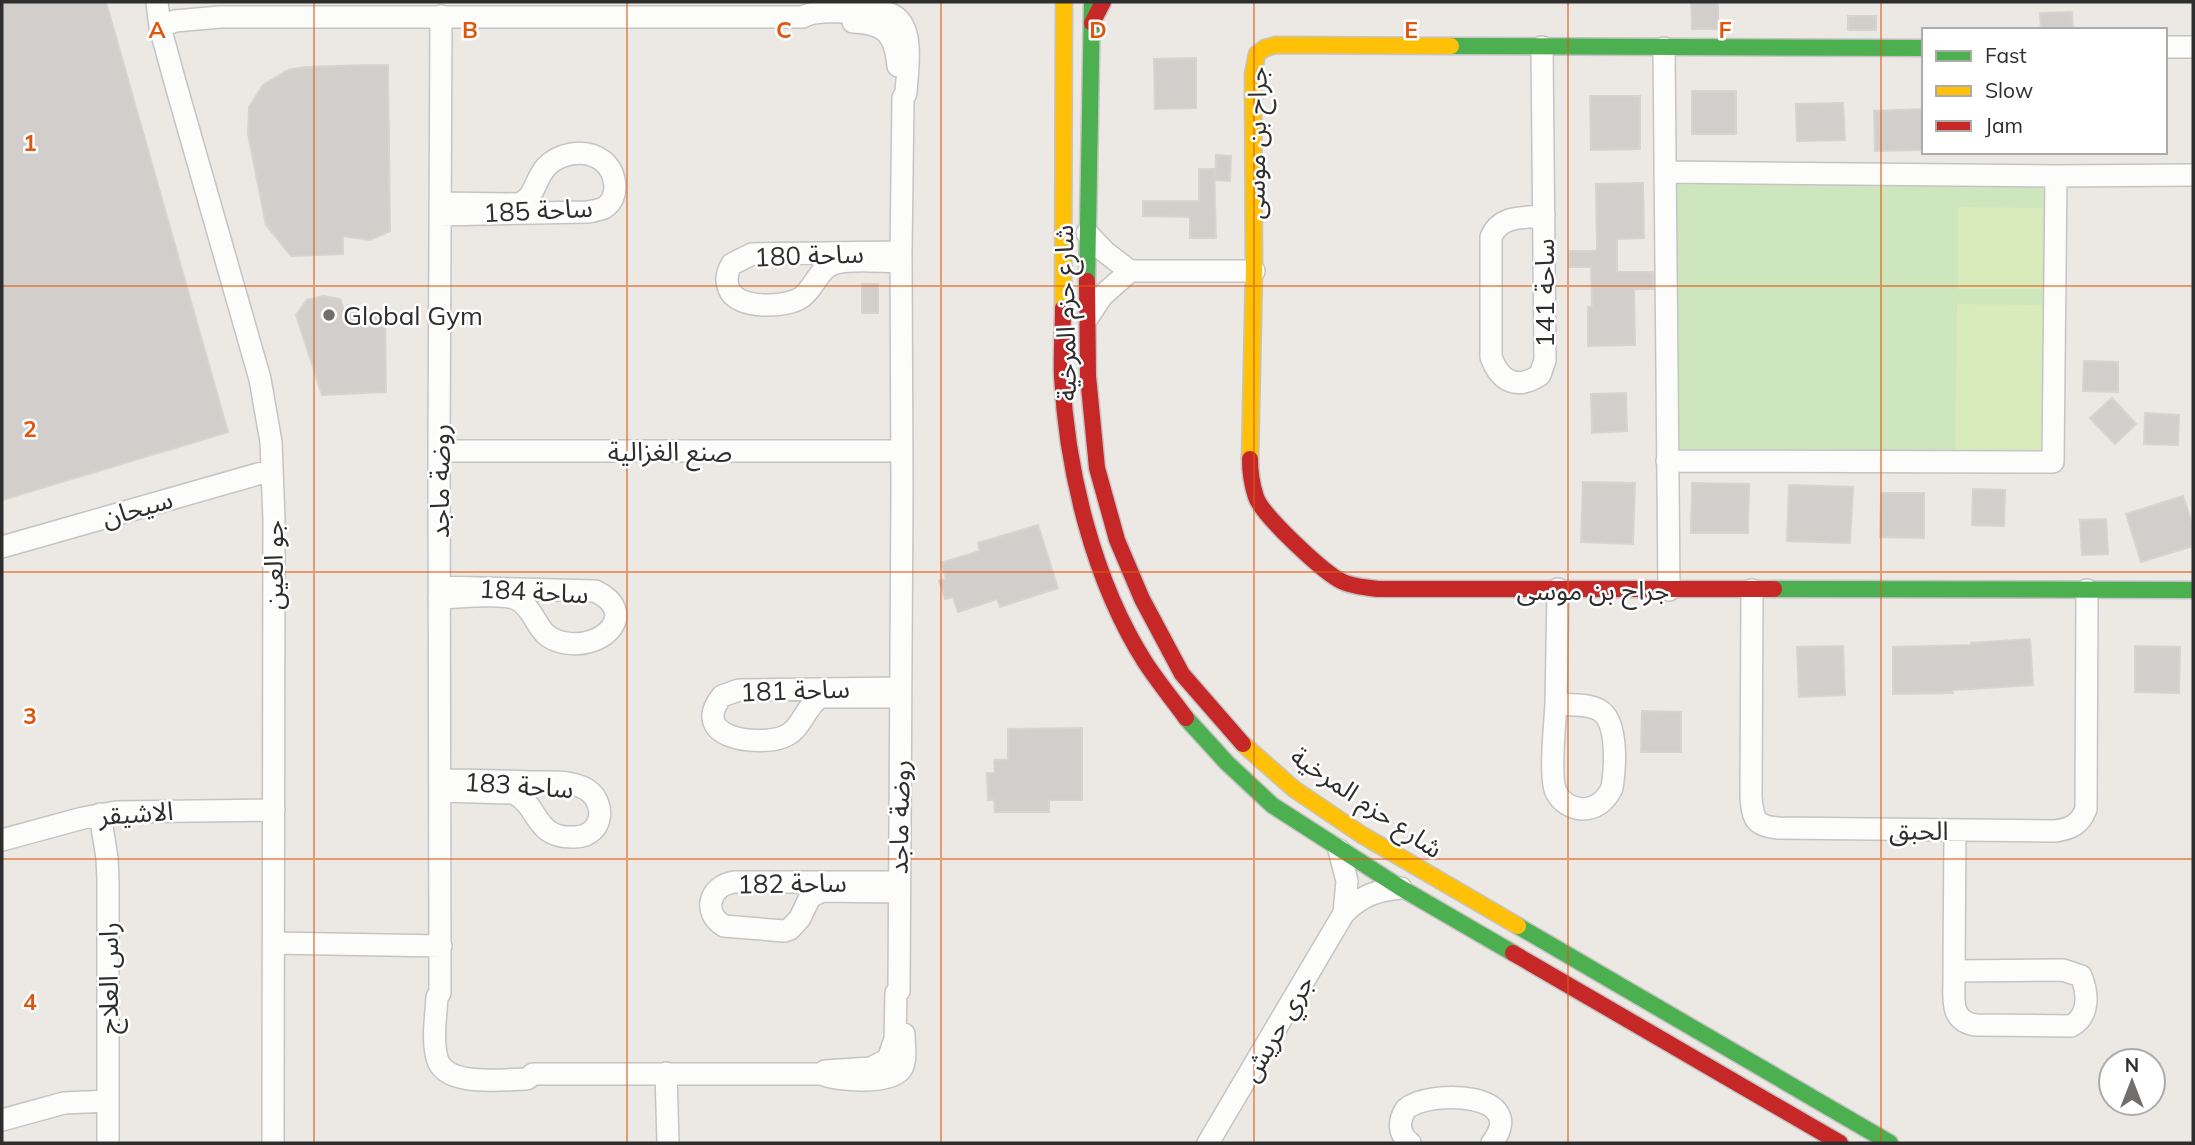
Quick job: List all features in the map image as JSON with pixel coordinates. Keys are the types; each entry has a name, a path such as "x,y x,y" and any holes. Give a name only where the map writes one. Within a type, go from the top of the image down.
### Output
{"main road":[{"name":"شارع حزم المرخية","path":"1064,2 1065,229 1062,377 1073,474 1095,553 1118,611 1144,662 1187,719 1227,763 1272,804 1401,888 1840,1143"},
{"name":"شارع حزم المرخية","path":"1092,2 1087,318 1088,376 1097,468 1117,540 1142,599 1182,674 1239,740 1294,789 1362,835 1890,1143"},
{"path":"1092,23 1103,2"},
{"name":"جراح بن موسى","path":"1922,48 1265,48 1258,54 1253,74 1254,271 1250,467 1256,498 1273,521 1315,562 1341,581 1378,589 2193,590"}],"street":[{"name":"جو العين","path":"157,2 160,27 260,379 271,442 273,1143"},
{"name":"روضة ماجد","path":"160,27 175,21 220,17 441,16 803,17 810,20 864,22 881,27 893,40 903,98 899,990 895,1039 888,1059 871,1068 825,1071 822,1074 533,1074 528,1070 478,1069 458,1063 451,1056 446,1044 444,997 440,993 441,16"},
{"name":"ساحة 141","path":"1542,47 1544,216 1545,360 1540,375 1530,381 1517,382 1504,379 1496,371 1491,357 1491,237 1494,229 1502,222 1544,216"},
{"path":"2167,47 2193,47"},
{"path":"1664,48 1669,590"},
{"name":"ساحة 185","path":"577,153 591,155 603,161 612,173 615,184 614,192 605,207 588,212 549,214 440,209 519,204 529,197 537,178 555,159 577,153"},
{"path":"1665,172 2193,175"},
{"path":"1667,461 2053,462 2056,176"},
{"path":"535,185 540,202 549,214"},
{"path":"1087,233 1105,252 1130,271 1254,271"},
{"path":"794,253 815,281"},
{"name":"ساحة 180","path":"752,254 901,257 838,262 826,268 802,297 780,304 742,302 729,292 726,281 732,264 739,258 752,254"},
{"path":"1087,318 1102,296 1130,271"},
{"name":"صنع الغزالية","path":"439,451 902,451"},
{"name":"سيحان","path":"2,547 272,470"},
{"path":"534,619 539,598 545,589"},
{"name":"ساحة 184","path":"582,589 606,596 612,604 615,618 611,629 601,639 590,643 561,642 542,633 520,601 513,598 439,592 582,589"},
{"path":"1556,704 1590,706 1601,710 1612,729 1612,788 1607,797 1591,808 1571,806 1563,801 1553,784 1558,589"},
{"name":"الحبق","path":"1752,590 1751,799 1754,818 1768,827 2055,831 2068,829 2083,818 2087,802 2087,590"},
{"path":"782,689 796,698 805,712"},
{"name":"ساحة 181","path":"739,690 900,693 820,697 813,702 791,733 760,741 726,736 714,721 716,703 722,696 739,690"},
{"path":"533,814 537,796 549,782"},
{"name":"ساحة 183","path":"549,782 579,786 590,791 597,799 600,810 598,822 592,832 580,837 557,836 541,825 523,799 514,793 440,785 549,782"},
{"name":"الاشيقر","path":"2,841 100,814 135,810 274,810"},
{"name":"راس العلاج","path":"100,814 108,880 108,1143"},
{"path":"1954,971 2075,972 2081,976 2084,984 2082,1019 2071,1026 1976,1025 1962,1022 1956,1013 1954,971 1955,830"},
{"name":"جري حريش","path":"1339,850 1347,881 1344,913"},
{"path":"785,881 798,891 806,905"},
{"name":"ساحة 182","path":"785,881 898,887 814,893 796,925 784,931 724,926 713,916 710,908 714,892 726,883 785,881"},
{"name":"جري حريش","path":"1208,1143 1344,913 1368,895 1384,889 1401,888"},
{"path":"274,943 441,946"},
{"path":"666,1073 668,1143"},
{"path":"1407,1142 1400,1124 1401,1116 1412,1104 1437,1099 1463,1099 1482,1100 1492,1105 1498,1114 1501,1124 1492,1143"},
{"path":"2,1120 64,1104 108,1101"}],"green space":[{"path":"1673,181 2049,181 2047,458 1675,457"},
{"path":"1958,207 2043,208 2042,289 1958,289"},
{"path":"1957,304 2045,305 2043,456 1955,455"}],"building":[{"path":"2,2 106,2 228,432 2,500"},
{"path":"1691,2 1718,2 1718,29 1692,29"},
{"path":"2072,12 2073,28 2041,28 2040,13"},
{"path":"1848,16 1876,16 1876,30 1848,30"},
{"path":"1196,58 1196,108 1155,109 1154,59"},
{"path":"388,65 390,231 370,240 343,236 343,254 291,256 266,225 248,134 249,107 263,85 288,70"},
{"path":"1692,91 1736,91 1736,134 1692,134"},
{"path":"1590,96 1640,96 1640,149 1591,150"},
{"path":"1843,103 1845,140 1797,141 1796,104"},
{"path":"1922,109 1922,150 1875,151 1874,111"},
{"path":"1216,155 1231,156 1230,181 1215,180"},
{"path":"1199,169 1214,169 1216,238 1190,238 1190,217 1143,216 1143,201 1199,201"},
{"path":"1643,183 1644,238 1617,239 1617,272 1653,272 1653,289 1634,289 1635,345 1588,346 1588,307 1592,307 1591,267 1569,267 1569,251 1597,251 1596,184"},
{"path":"862,284 878,284 878,313 862,313"},
{"path":"323,296 340,299 345,313 372,312 385,316 386,392 322,395 296,315 307,300"},
{"path":"2084,361 2118,362 2118,392 2083,391"},
{"path":"1626,393 1627,431 1592,433 1591,394"},
{"path":"2112,398 2136,424 2115,444 2090,418"},
{"path":"2145,413 2179,415 2178,445 2144,444"},
{"path":"1583,482 1635,483 1633,544 1581,542"},
{"path":"1692,483 1749,484 1748,533 1691,533"},
{"path":"1789,485 1853,487 1850,543 1787,541"},
{"path":"1973,489 2005,490 2004,526 1972,525"},
{"path":"1881,493 1924,493 1924,538 1880,537"},
{"path":"2183,496 2193,526 2193,546 2141,562 2126,514"},
{"path":"2106,519 2108,554 2082,555 2080,520"},
{"path":"1038,525 1058,588 1000,607 997,599 958,612 953,597 945,599 939,581 946,579 941,563 980,551 978,543"},
{"path":"2030,639 2033,685 1953,690 1953,693 1893,694 1893,647 1971,645"},
{"path":"1843,646 1845,695 1799,697 1797,647"},
{"path":"2135,646 2180,647 2179,693 2135,692"},
{"path":"1642,711 1681,712 1681,752 1641,752"},
{"path":"1082,728 1082,800 1049,800 1049,812 995,812 994,800 988,800 987,773 995,773 994,760 1008,760 1008,729"}],"traffic: fast":[{"path":"1087,281 1092,4"},
{"path":"1451,46 1922,48"},
{"path":"1774,589 2193,590"},
{"path":"1186,718 1227,763 1272,805 1401,888 1513,953"},
{"path":"1518,926 1890,1143"}],"traffic: slow":[{"path":"1063,308 1064,2"},
{"path":"1250,459 1254,271 1253,74 1257,54 1276,45 1451,46"},
{"path":"1243,744 1294,789 1362,835 1518,926"}],"traffic: jam":[{"path":"1092,23 1103,2"},
{"path":"1087,281 1088,376 1097,468 1117,540 1142,599 1182,674 1243,744"},
{"path":"1063,308 1062,368 1065,413 1086,525 1111,597 1127,631 1150,669 1186,718"},
{"path":"1250,459 1256,497 1269,516 1321,566 1341,581 1350,584 1378,589 1774,589"},
{"path":"1513,953 1840,1143"}],"place":[{"name":"Global Gym","path":"329,315"}]}
